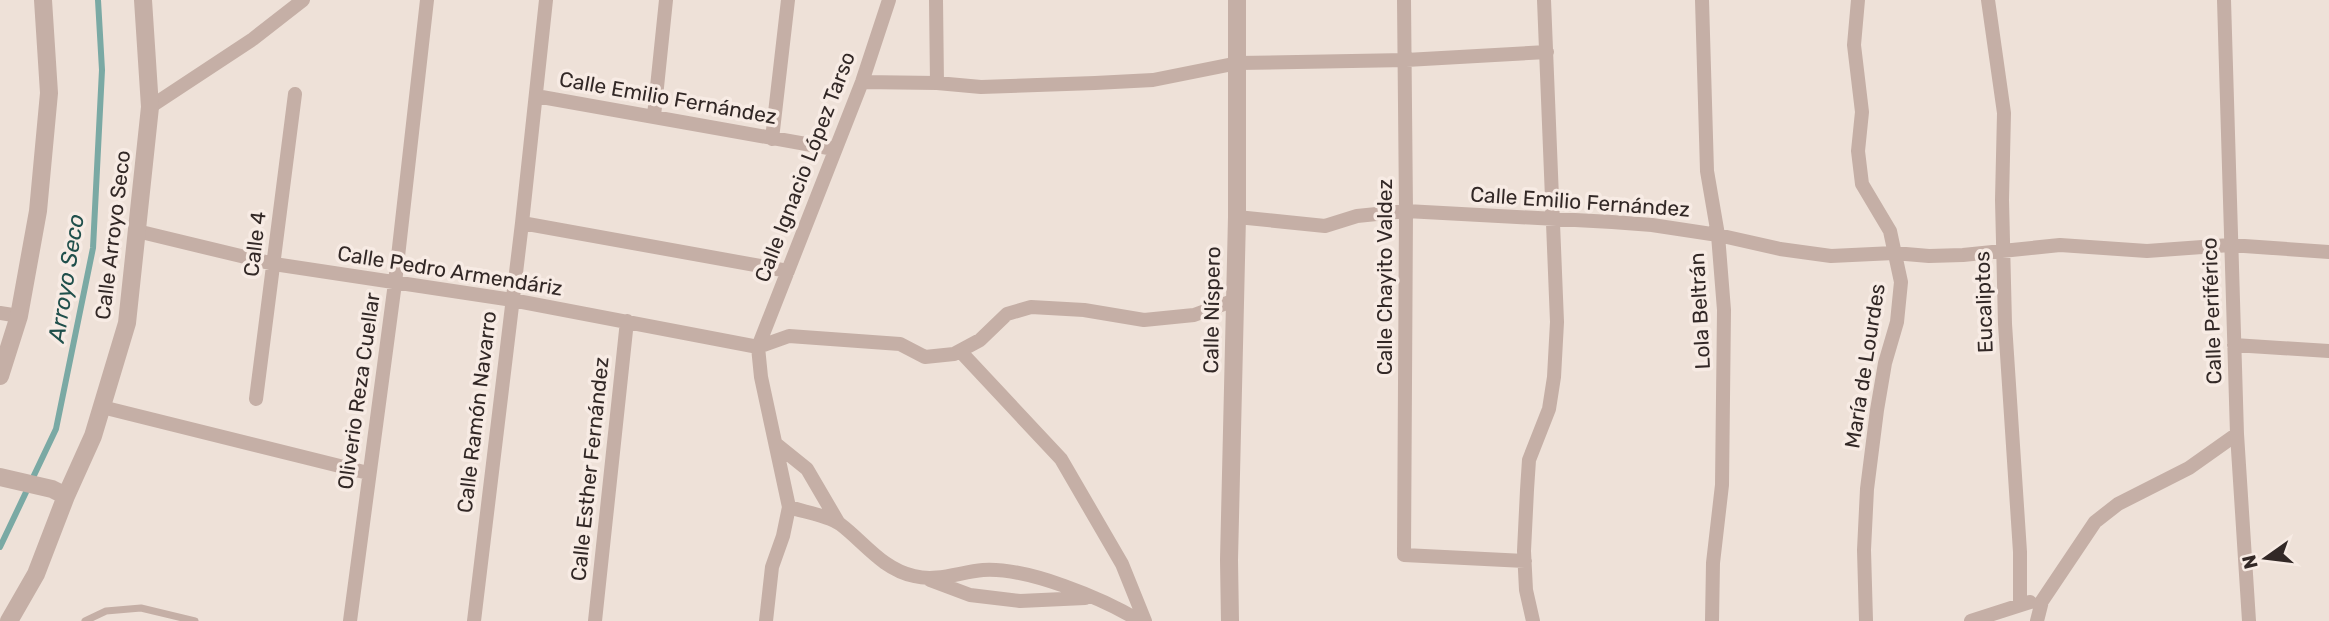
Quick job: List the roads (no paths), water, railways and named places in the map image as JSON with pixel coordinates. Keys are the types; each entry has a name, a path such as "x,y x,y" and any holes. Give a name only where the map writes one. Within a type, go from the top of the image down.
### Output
{"street":[{"path":"0,376 19,316 38,211 48,93 43,0"},
{"name":"Calle Arroyo Seco","path":"9,621 36,574 59,492 93,436 127,323 150,107 143,0"},
{"path":"150,107 253,39 303,0"},
{"name":"Oliverio Reza Cuellar","path":"350,621 395,283 427,0"},
{"name":"Calle Ramón Navarro","path":"474,621 546,0"},
{"path":"654,116 666,0"},
{"path":"772,139 788,0"},
{"name":"Calle Ignacio López Tarso","path":"758,347 862,82 889,0"},
{"path":"936,0 937,83"},
{"name":"Calle Níspero","path":"1230,621 1237,217 1237,0"},
{"name":"Calle Chayito Valdez","path":"1404,0 1404,555 1525,561"},
{"path":"1533,621 1526,590 1525,561 1530,460 1549,409 1557,322 1544,0"},
{"name":"Lola Beltrán","path":"1702,0 1707,171 1717,235 1724,310 1722,485 1713,563 1712,621"},
{"name":"María de Lourdes","path":"1858,0 1854,45 1862,111 1858,151 1862,184 1890,231 1901,282 1897,322 1885,363 1877,410 1867,489 1864,550 1866,621"},
{"name":"Eucaliptos","path":"1988,0 2004,113 2003,252 2008,385 2020,552 2020,604"},
{"name":"Calle Periférico","path":"2224,0 2237,434 2249,621"},
{"path":"862,82 937,83 981,87 1153,80 1238,63 1406,60 1547,52"},
{"name":"Calle 4","path":"256,399 295,94"},
{"name":"Calle Emilio Fernández","path":"536,96 834,149"},
{"name":"Calle Emilio Fernández","path":"1237,217 1325,226 1357,216 1406,211 1652,225 1831,256 1894,253 1929,256 2003,252 2026,247 2060,245 2147,251 2230,245"},
{"path":"522,223 788,271"},
{"name":"Calle Pedro Armendáriz","path":"137,232 274,264 512,300 758,347"},
{"path":"2230,245 2329,252"},
{"path":"766,621 772,567 789,508 761,377 758,347 789,336 900,344 925,357 954,354 981,340 1007,314 1031,307 1084,310 1144,320 1194,315 1236,300"},
{"path":"0,313 19,316"},
{"name":"Calle Esther Fernández","path":"595,621 627,321"},
{"path":"2234,345 2329,351"},
{"path":"960,351 1061,459 1122,564 1142,621"},
{"path":"102,407 368,473"},
{"path":"2037,621 2042,601 2095,522 2118,504 2189,468 2237,434"},
{"path":"776,444 807,469 838,522 876,557 911,576 970,595 1020,601 1097,597"},
{"path":"0,477 59,492"},
{"path":"789,508 838,522"},
{"path":"927,579 983,570 1006,570 1097,597 1142,621"},
{"path":"1971,621 2020,604 2042,601"}],"lane":[{"path":"85,621 106,611 141,608 195,621"}],"waterway":[{"name":"Arroyo Seco","path":"0,547 56,429 93,248 102,70 98,0"}]}
